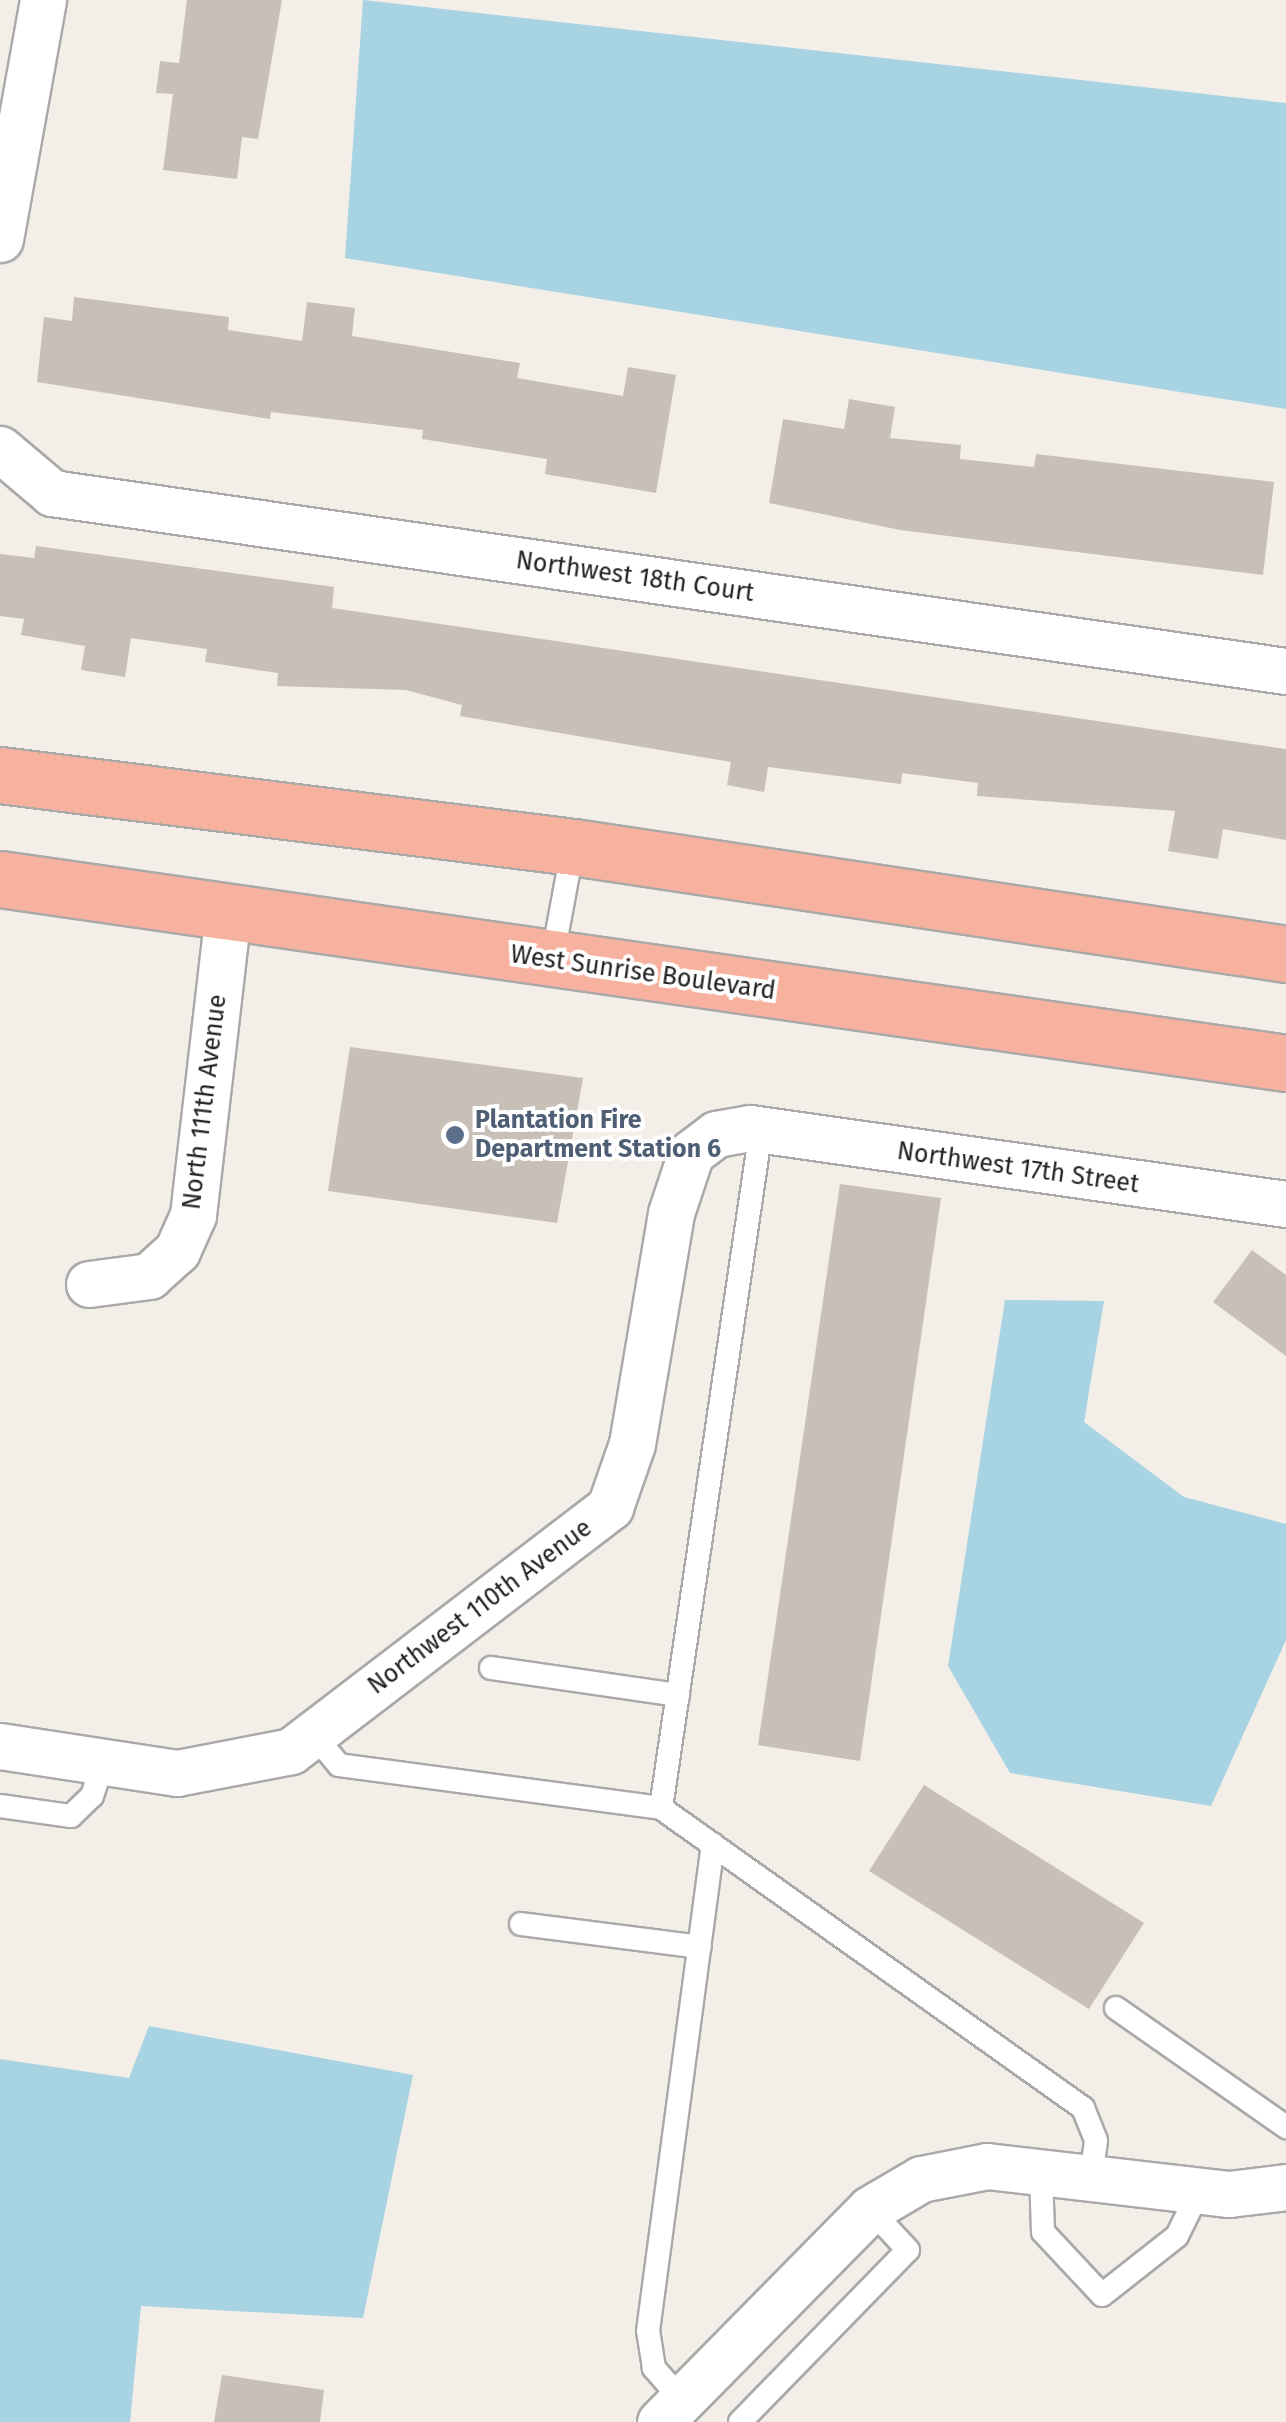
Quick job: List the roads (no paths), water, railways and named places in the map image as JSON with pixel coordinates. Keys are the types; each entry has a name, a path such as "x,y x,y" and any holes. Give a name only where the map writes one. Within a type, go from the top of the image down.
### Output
{"highway":[{"path":"0,775 574,846 1286,954"},
{"name":"West Sunrise Boulevard","path":"0,878 1286,1063"}],"street":[{"path":"0,240 43,0"},
{"name":"Northwest 18th Court","path":"0,449 52,494 1286,671"},
{"name":"North 111th Avenue","path":"89,1284 149,1276 177,1251 193,1216 228,912"},
{"name":"Northwest 17th Street","path":"755,1129 1286,1204"},
{"name":"Northwest 110th Avenue","path":"0,1746 103,1762 228,1770 291,1751 610,1507 632,1444 671,1213 690,1153 716,1134 755,1129"},
{"path":"671,2411 870,2209 920,2180 987,2166 1198,2190 1286,2186"}],"lane":[{"path":"552,960 574,846"},
{"path":"661,1808 755,1129"},
{"path":"491,1668 678,1695"},
{"path":"313,1734 339,1765 661,1808 1083,2108 1096,2140 1091,2178"},
{"path":"0,1806 71,1816 92,1796 103,1762"},
{"path":"671,2411 654,2368 648,2331 713,1844"},
{"path":"521,1924 700,1948"},
{"path":"1116,2008 1284,2121"},
{"path":"1041,2172 1043,2232 1102,2295 1176,2236 1198,2190"},
{"path":"740,2422 908,2250 870,2209"}],"water":[{"path":"363,0 1286,103 1286,409 345,258"},
{"path":"1005,1300 1104,1301 1084,1422 1184,1497 1286,1524 1286,1640 1211,1806 1010,1773 948,1666"},
{"path":"149,2026 413,2075 363,2318 141,2306 130,2422 0,2422 0,2059 129,2078"}],"place":[{"name":"Plantation Fire Department Station 6","path":"455,1135"}]}
